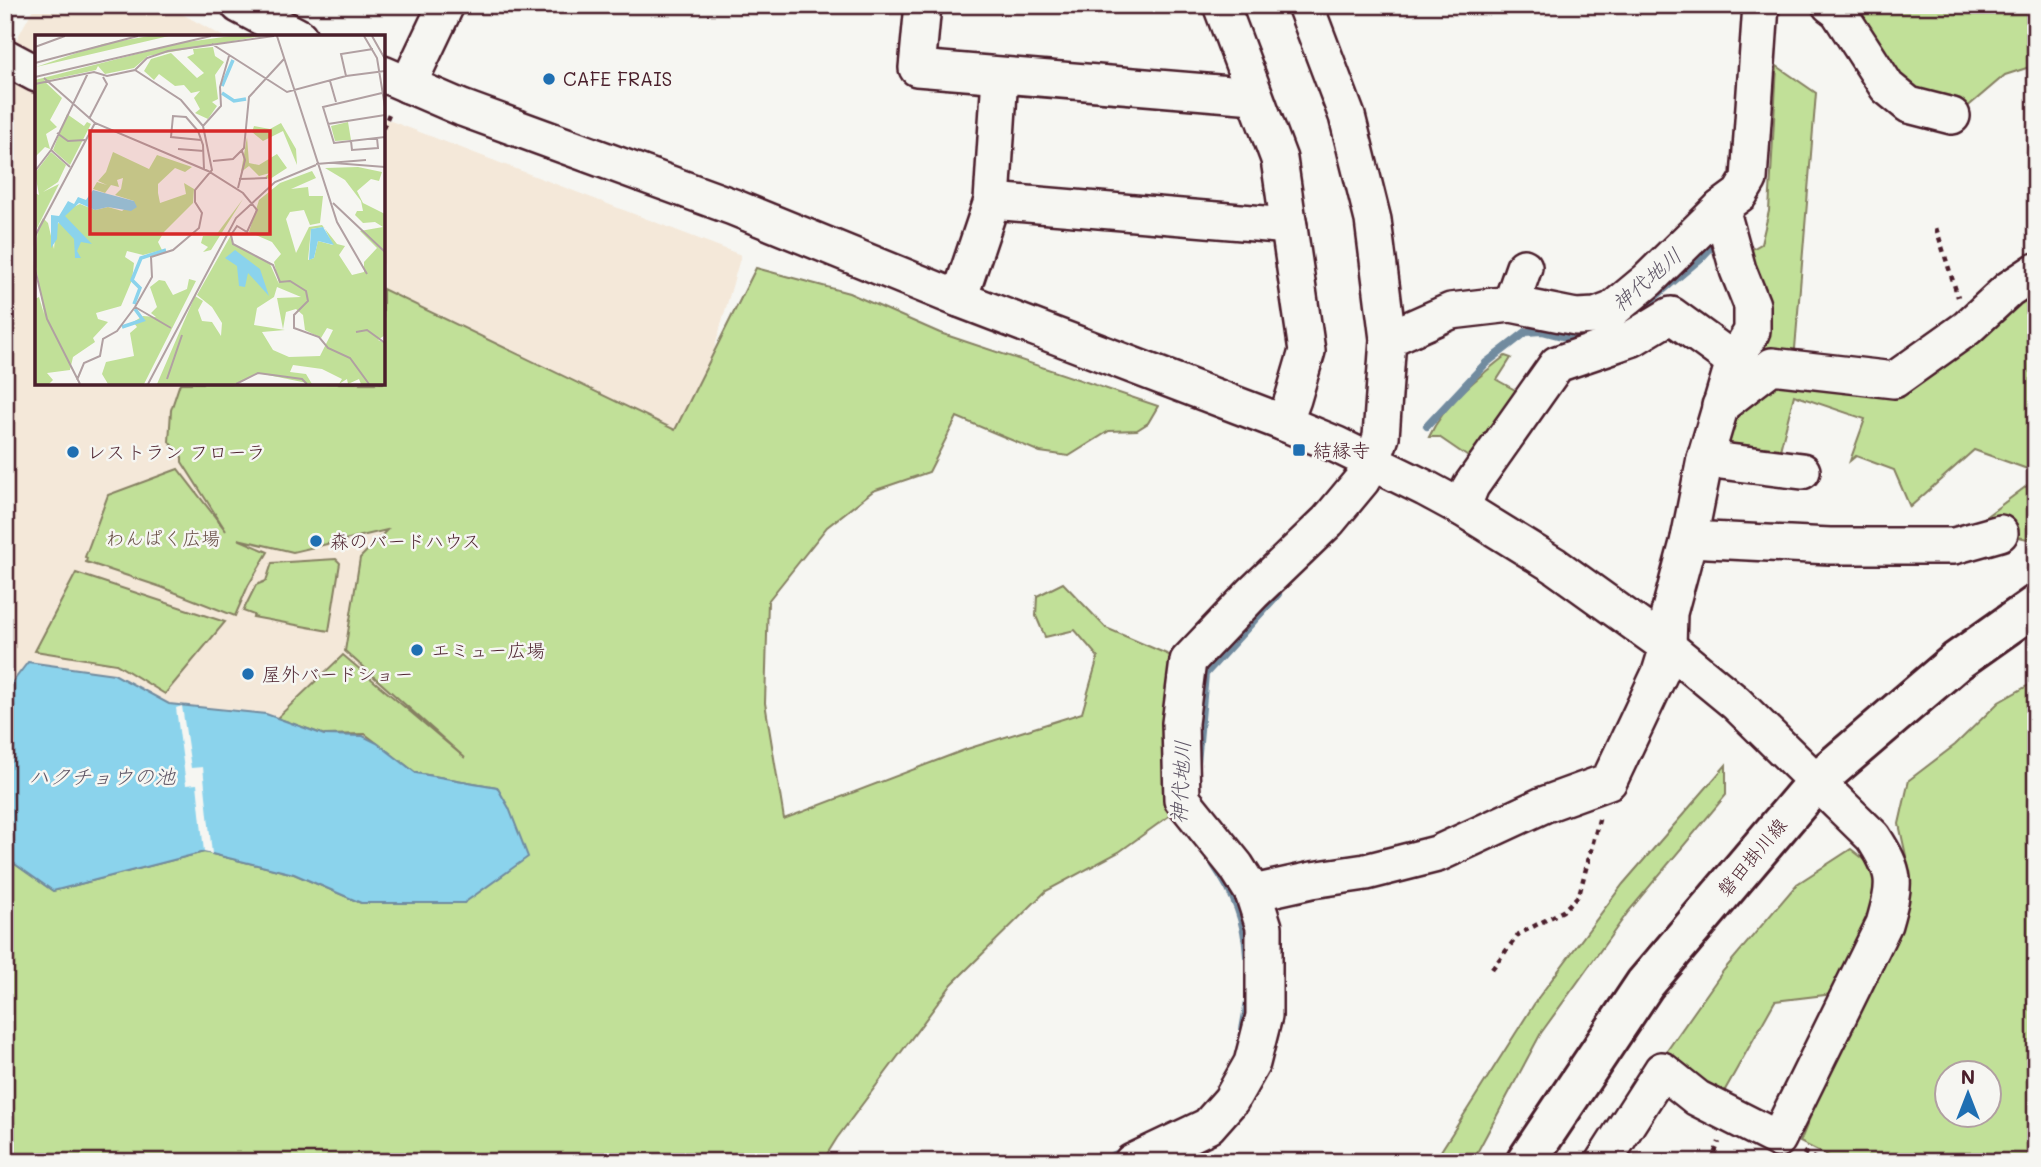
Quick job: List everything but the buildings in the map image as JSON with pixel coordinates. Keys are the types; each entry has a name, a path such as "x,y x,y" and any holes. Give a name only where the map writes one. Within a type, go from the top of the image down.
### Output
{"main road":[{"name":"磐田掛川線","path":"1526,1162 1645,984 1817,782 1956,661 2036,606"}],"street":[{"path":"239,5 295,35"},
{"path":"446,5 391,89 462,107 733,207 959,299 1284,423 1462,508 1554,565 1668,647 1736,703 1873,837 1889,863 1894,878 1894,891 1884,924 1778,1139 1697,1098 1662,1070 1603,1162"},
{"path":"923,5 917,68 1254,96"},
{"path":"1221,5 1279,159 1307,351 1284,423"},
{"path":"1132,1162 1208,1126 1231,1100 1252,1063 1264,1016 1264,927 1254,893 1236,866 1182,799 1180,723 1188,661 1328,521 1362,480 1372,463 1381,437 1388,339 1370,207 1347,116 1306,5"},
{"path":"1388,339 1451,311 1511,304 1576,317 1596,316 1612,310 1648,280 1721,208 1740,194 1749,179 1761,5"},
{"path":"1830,5 1838,11 1887,87 1909,105 1952,116"},
{"path":"5,57 35,73"},
{"path":"959,299 992,201 1000,76"},
{"path":"992,201 1289,226"},
{"path":"1254,893 1366,872 1437,853 1543,805 1609,781 1660,673 1668,647 1669,613 1689,539 1705,458 1734,361 1752,331 1752,305 1738,270 1721,208"},
{"path":"1511,304 1524,267"},
{"path":"1720,406 1772,366 1894,380 1967,328 2010,289 2036,271"},
{"path":"1462,508 1471,486 1557,364 1633,338 1671,315 1734,361"},
{"path":"1705,458 1802,471"},
{"path":"1689,539 1830,546 1954,546 2000,533"}],"path":[{"path":"385,118 391,89"},
{"path":"1936,228 1967,328"},
{"path":"1492,969 1519,934 1563,911 1579,895 1609,781"}],"shaded area":[{"path":"35,5 166,5 220,35 35,35 35,385 385,385 385,119 741,255 564,877 5,1162 5,61"}],"green space":[{"path":"2036,5 2036,65 2005,75 1958,115 1891,86 1831,6"},
{"path":"1777,66 1816,93 1794,361 1913,383 2036,273 2036,472 1974,450 1910,507 1894,470 1856,456 1850,461 1865,419 1794,395 1779,454 1705,459 1752,313 1735,259 1761,244 1769,211"},
{"name":"わんぱく広場","path":"756,268 849,293 940,333 1158,406 1148,423 1137,430 1109,431 1069,456 1040,452 957,417 929,472 873,491 827,527 768,601 765,703 784,819 967,749 1082,713 1098,657 1075,630 1045,637 1036,616 1037,596 1063,583 1106,628 1176,658 1169,816 1119,852 1046,891 952,984 822,1162 5,1162 5,857 53,891 204,852 294,874 361,903 464,903 497,787 416,773 365,734 325,735 277,718 343,655 465,758 345,651 360,558 387,530 293,552 238,539 268,552 248,586 235,616 86,562 85,557 108,495 178,469 226,531 182,462 182,457 169,442 171,410 179,385 385,385 385,290 675,430"},
{"path":"1505,356 1511,358 1497,380 1515,390 1523,403 1477,463 1439,437 1429,437 1452,403"},
{"path":"2036,479 2036,538 2032,540 1972,527"},
{"path":"336,559 340,563 329,631 253,617 254,615 243,611 256,585 266,581 272,563"},
{"path":"76,573 225,622 165,694 116,664 35,651"},
{"path":"2036,681 2036,1162 1840,1162 1800,1142 1910,874 1899,824 1909,780 1955,745 1999,702"},
{"path":"1726,765 1726,795 1628,912 1541,1033 1472,1162 1434,1162 1538,998 1623,884"},
{"path":"1851,849 1875,868 1877,901 1833,994 1775,1001 1721,1097 1664,1055 1723,971 1797,884"}],"water":[{"name":"ハクチョウの池","path":"28,662 114,674 169,704 266,714 324,735 363,736 377,743 416,773 497,787 509,808 528,857 464,903 361,903 294,874 204,852 53,891 5,857 5,692"}],"pier":[{"path":"182,706 191,768 203,767 212,854 204,852 197,784 186,785 176,708"}],"waterway":[{"name":"神代地川","path":"1618,328 1714,244"},
{"name":"神代地川","path":"1427,426 1486,363 1526,332 1542,331 1565,337 1595,334"},
{"name":"神代地川","path":"1197,764 1205,674 1278,594"},
{"name":"神代地川","path":"1214,865 1238,908 1247,956"},
{"name":"神代地川","path":"1243,1030 1248,1001"},
{"name":"神代地川","path":"1098,1162 1124,1151"}],"place":[{"name":"CAFE FRAIS","path":"549,79"},
{"name":"結縁寺","path":"1299,450"},
{"name":"レストラン フローラ","path":"73,452"},
{"name":"森のバードハウス","path":"316,541"},
{"name":"エミュー広場","path":"417,650"},
{"name":"屋外バードショー","path":"248,674"}]}
